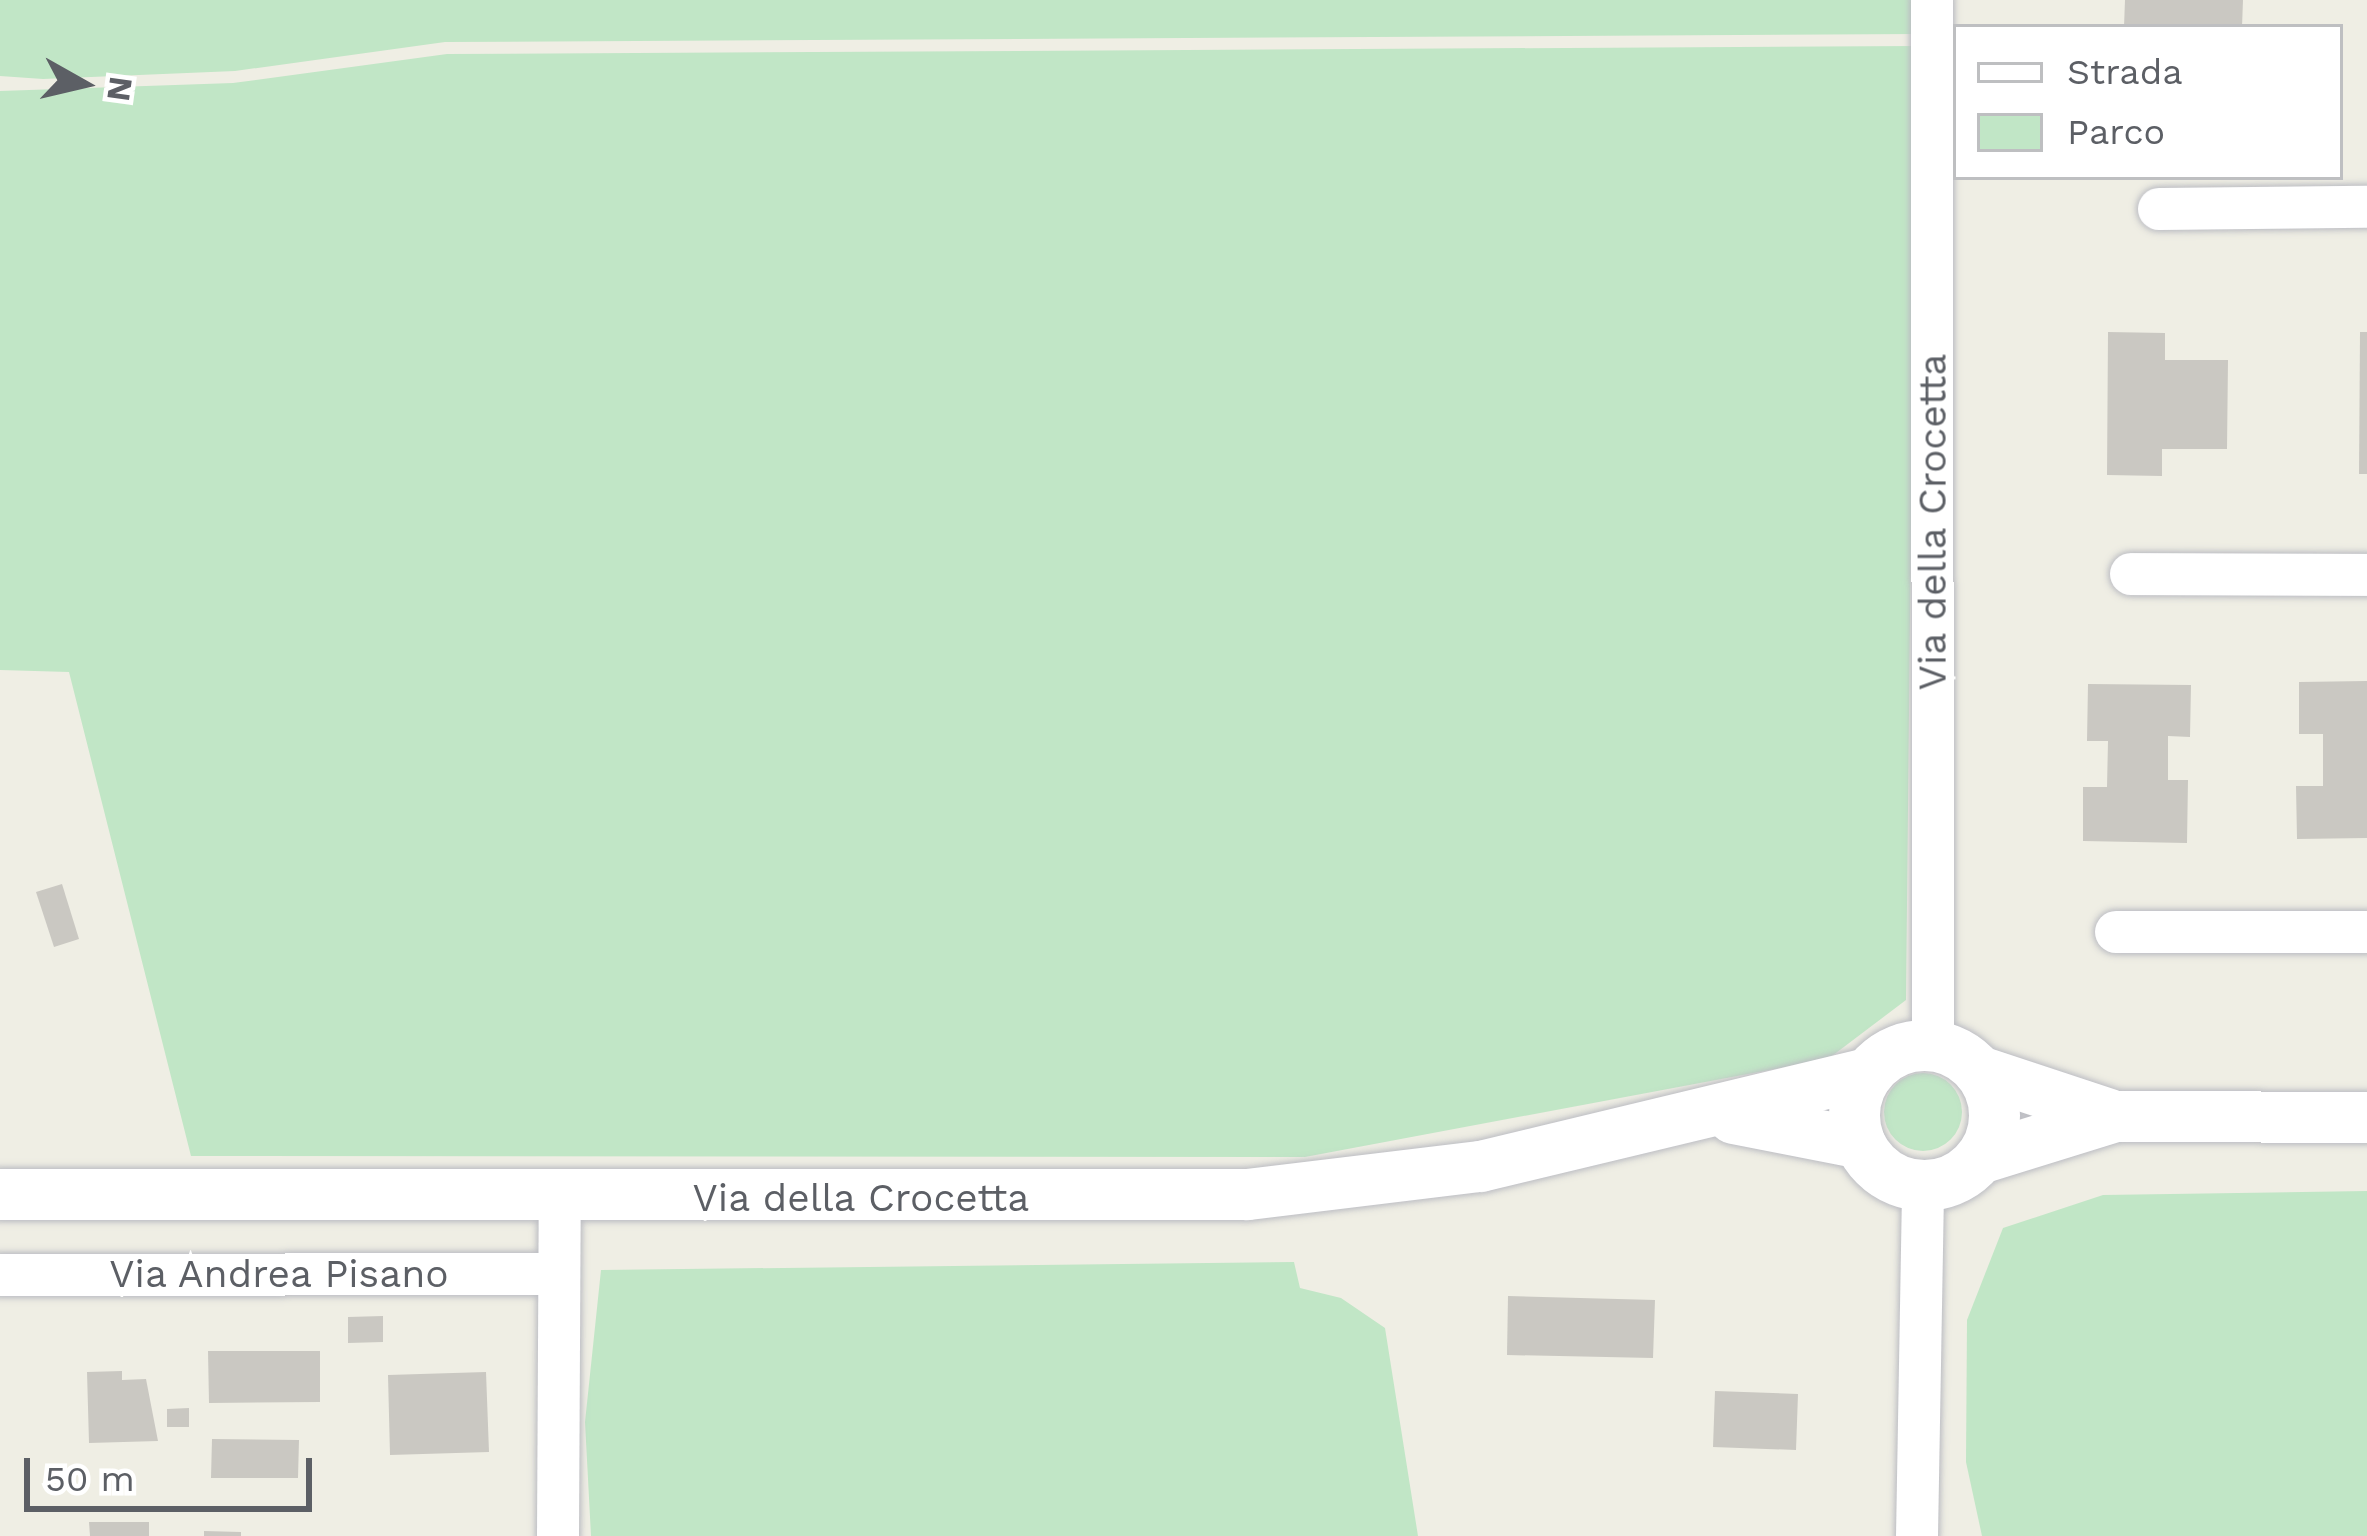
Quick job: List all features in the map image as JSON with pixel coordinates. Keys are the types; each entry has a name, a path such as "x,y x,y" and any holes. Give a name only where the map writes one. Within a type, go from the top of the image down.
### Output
{"street":[{"name":"Via della Crocetta","path":"1932,0 1933,1045"},
{"path":"2159,209 2367,208"},
{"path":"2131,574 2367,574"},
{"path":"2116,932 2367,932"},
{"path":"2115,1116 1979,1071 1933,1045 1897,1050 1868,1073 1854,1107 1860,1143 1886,1174 1923,1186 1980,1158 2115,1116 2367,1117"},
{"path":"1979,1071 1994,1105 1980,1158"},
{"name":"Via della Crocetta","path":"0,1194 1264,1193 1437,1174 1714,1116 1868,1073"},
{"name":"Via della Crocetta","path":"1714,1116 1860,1143"},
{"path":"1917,1536 1923,1186"},
{"path":"558,1536 560,1197"},
{"name":"Via Andrea Pisano","path":"0,1275 559,1274"}],"green space":[{"path":"0,0 1917,0 1918,34 445,42 235,71 43,79 0,76"},
{"path":"1916,46 1906,1000 1828,1059 1305,1157 191,1156 69,672 0,670 0,91 233,83 447,54"},
{"path":"1923,1073 1950,1085 1962,1112 1950,1139 1923,1151 1896,1139 1884,1112 1896,1085"},
{"path":"2367,1191 2367,1536 1982,1536 1966,1462 1967,1320 2003,1228 2103,1195"},
{"path":"1294,1262 1300,1288 1341,1298 1385,1328 1418,1536 591,1536 585,1422 601,1270"}],"building":[{"path":"2125,0 2243,0 2242,24 2124,24"},
{"path":"2108,332 2165,333 2165,360 2228,360 2227,449 2162,449 2162,476 2107,475"},
{"path":"2360,332 2367,332 2367,474 2359,474"},
{"path":"2367,681 2367,838 2297,839 2296,786 2323,786 2323,734 2299,734 2299,682"},
{"path":"2088,684 2191,685 2190,737 2168,736 2168,780 2188,780 2187,843 2083,841 2083,787 2107,787 2108,741 2087,741"},
{"path":"62,884 79,939 54,947 36,892"},
{"path":"1508,1296 1655,1300 1653,1358 1507,1355"},
{"path":"383,1316 383,1342 348,1343 348,1317"},
{"path":"208,1351 320,1351 320,1402 209,1403"},
{"path":"122,1371 122,1380 146,1379 158,1441 89,1443 87,1372"},
{"path":"486,1372 489,1452 390,1455 388,1375"},
{"path":"1715,1391 1798,1394 1796,1450 1713,1447"},
{"path":"189,1408 189,1427 167,1427 167,1409"},
{"path":"212,1439 299,1440 298,1478 211,1478"},
{"path":"89,1522 149,1522 149,1536 90,1536"},
{"path":"204,1531 241,1532 241,1536 204,1536"}]}
